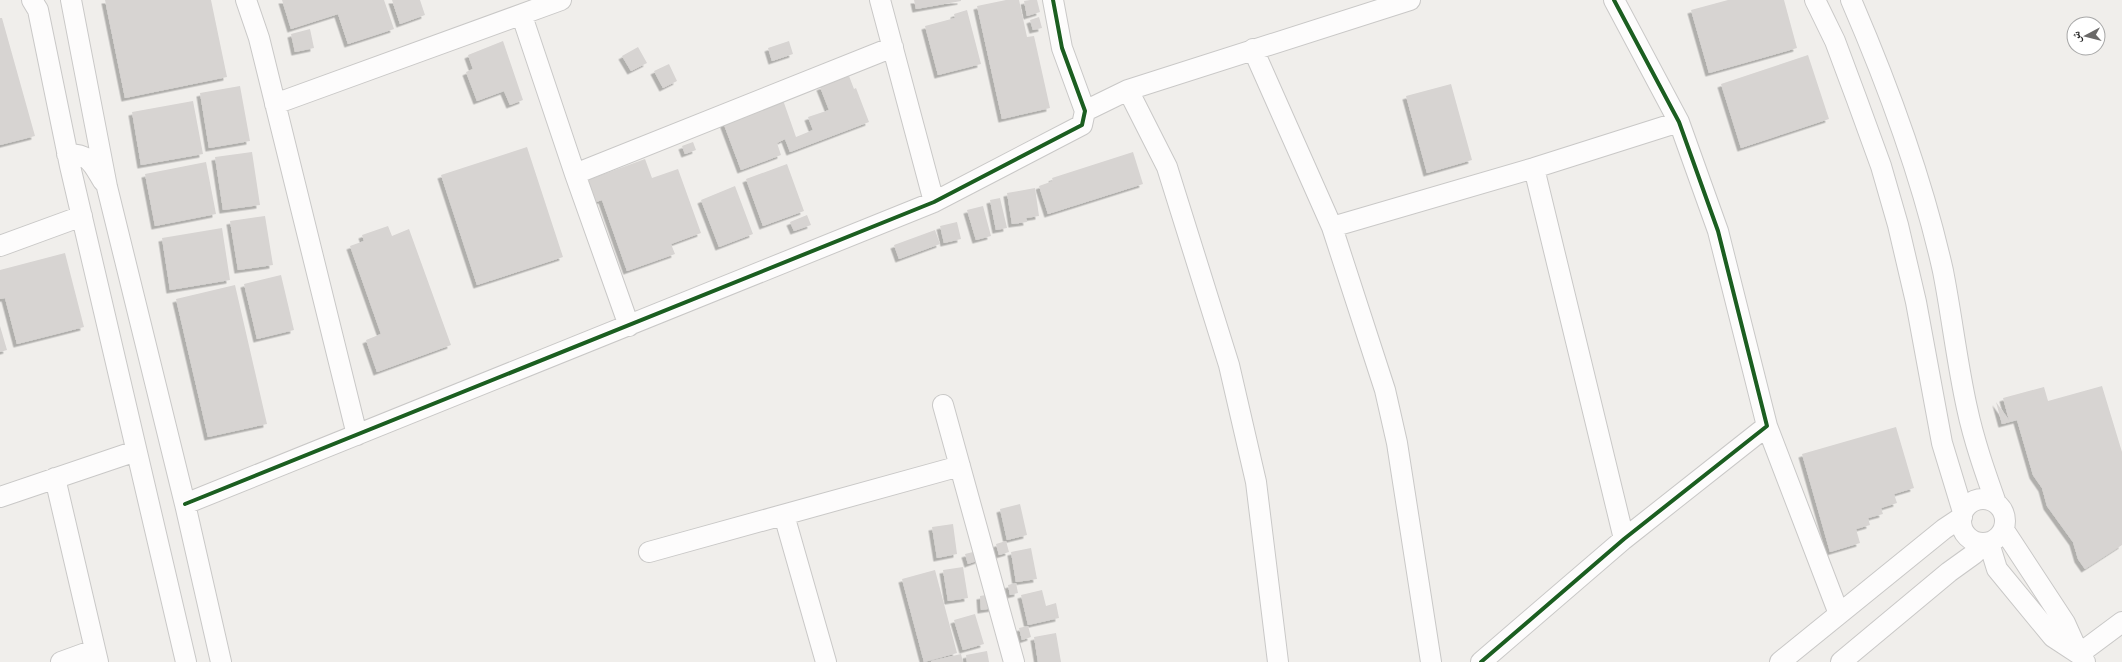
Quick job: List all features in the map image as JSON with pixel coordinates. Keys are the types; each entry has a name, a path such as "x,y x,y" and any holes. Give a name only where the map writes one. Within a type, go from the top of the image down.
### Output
{"street":[{"path":"32,0 38,10 73,158 82,216 186,662"},
{"path":"71,0 107,187 185,504 221,662"},
{"path":"246,0 259,38 357,435"},
{"path":"275,104 522,16 561,0"},
{"path":"880,0 934,202"},
{"path":"185,504 934,202 1082,125 1085,111 1062,48 1053,0"},
{"path":"1085,111 1128,90 1410,0"},
{"path":"1614,0 1679,122 1718,231 1767,426 1839,614"},
{"path":"1815,0 1835,41 1880,166 1896,217 1916,302 1942,443 1962,514 1961,522 1963,532 1970,539 1979,543 1992,539"},
{"path":"1841,662 1992,539 2006,521 2003,511 1996,503 1982,466 1967,409 1943,272 1914,163 1892,101 1851,0"},
{"path":"522,16 575,174 629,326"},
{"path":"575,174 892,47"},
{"path":"1253,50 1332,227 1385,390 1398,443 1431,662"},
{"path":"1128,90 1167,167 1229,365 1256,482 1278,662"},
{"path":"1332,227 1534,168 1679,122"},
{"path":"73,158 91,162 107,187"},
{"path":"1534,168 1624,539"},
{"path":"0,246 82,216"},
{"path":"943,405 1014,662"},
{"path":"1481,662 1624,539 1767,426"},
{"path":"0,497 136,451"},
{"path":"649,552 960,466"},
{"path":"55,478 96,656 61,662"},
{"path":"1780,662 1962,514 1969,504 1978,500 1988,499 1996,503"},
{"path":"784,515 826,662"},
{"path":"1992,539 1997,569"},
{"path":"1992,539 2065,623 2082,658"},
{"path":"1964,561 1978,559 1997,569 2053,637 2082,658"},
{"path":"2082,658 2122,622"}],"building":[{"path":"105,0 211,0 227,77 125,98"},
{"path":"282,0 384,0 394,29 348,44 338,14 291,29"},
{"path":"392,0 420,0 425,15 400,24"},
{"path":"914,0 961,0 961,1 916,9"},
{"path":"1006,0 1019,0 1027,37 1034,36 1050,108 1002,119 977,6"},
{"path":"1037,0 1040,12 1027,16 1024,1"},
{"path":"1728,0 1784,0 1797,48 1709,73 1691,10"},
{"path":"967,10 981,64 938,75 925,26 955,18 954,14"},
{"path":"1039,17 1042,28 1033,30 1030,20"},
{"path":"0,18 2,18 35,136 0,145"},
{"path":"310,29 314,48 295,52 291,34"},
{"path":"503,41 523,100 510,105 504,91 477,101 466,72 473,69 468,55"},
{"path":"789,41 793,54 772,61 768,48"},
{"path":"638,47 647,63 631,71 622,56"},
{"path":"1808,55 1829,119 1741,148 1721,84"},
{"path":"669,64 677,81 663,88 654,71"},
{"path":"849,76 854,89 856,88 869,122 790,152 785,139 777,143 781,155 741,170 723,122 783,100 796,137 813,130 808,117 829,110 820,87"},
{"path":"1451,84 1472,160 1427,173 1406,96"},
{"path":"240,86 250,141 209,148 200,93"},
{"path":"193,101 203,154 141,165 132,112"},
{"path":"693,142 696,150 685,154 682,146"},
{"path":"527,147 563,257 477,285 441,175"},
{"path":"252,152 260,205 223,210 215,157"},
{"path":"1133,152 1143,184 1048,214 1039,186 1053,181 1052,178"},
{"path":"645,159 652,178 678,169 701,233 671,244 675,254 627,271 602,200 590,204 582,182"},
{"path":"206,162 216,214 155,226 145,174"},
{"path":"787,164 804,211 763,226 746,179"},
{"path":"735,186 753,234 719,247 701,200"},
{"path":"1035,188 1039,216 1026,218 1027,222 1012,224 1007,193"},
{"path":"1000,198 1007,228 996,230 990,200"},
{"path":"983,206 991,236 976,240 967,210"},
{"path":"807,215 811,225 794,231 790,222"},
{"path":"265,216 273,265 238,270 230,221"},
{"path":"957,222 961,239 944,243 940,226"},
{"path":"388,226 392,236 409,229 451,345 377,372 366,340 381,334 350,246 364,241 362,235"},
{"path":"222,228 230,280 170,290 162,238"},
{"path":"935,230 940,244 899,259 894,245"},
{"path":"65,253 84,327 17,344 5,298 0,299 0,270"},
{"path":"281,275 294,330 257,339 244,284"},
{"path":"235,285 267,424 208,437 176,299"},
{"path":"0,326 7,350 0,352"},
{"path":"2102,386 2122,452 2122,545 2085,569 2078,559 2073,542 2047,506 2042,488 2033,475 2017,420 2002,424 1996,402 2009,420 2003,398 2044,387 2048,401"},
{"path":"1896,427 1914,488 1894,494 1897,503 1881,508 1883,514 1868,518 1870,525 1856,529 1860,543 1830,552 1802,454"},
{"path":"1020,504 1027,535 1007,540 1000,509"},
{"path":"953,524 957,554 937,558 932,527"},
{"path":"1006,541 1009,552 999,555 996,544"},
{"path":"1031,548 1037,579 1016,582 1011,552"},
{"path":"977,551 979,560 968,564 965,554"},
{"path":"963,567 968,598 948,601 943,570"},
{"path":"935,570 957,653 924,662 902,579"},
{"path":"1016,583 1018,593 1010,595 1008,585"},
{"path":"1042,590 1046,606 1056,603 1059,618 1028,625 1021,595"},
{"path":"992,594 994,608 981,610 980,596"},
{"path":"975,614 984,644 963,650 954,620"},
{"path":"1028,626 1031,637 1022,640 1019,628"},
{"path":"1056,633 1061,662 1038,662 1034,637"},
{"path":"987,651 989,662 967,662 966,655"},
{"path":"961,654 963,662 931,662 931,661"}],"cycle path":[{"path":"185,504 934,202 1082,125 1085,111 1062,48 1053,0"},
{"path":"1481,662 1624,539 1767,426 1718,231 1679,122 1614,0"}]}
